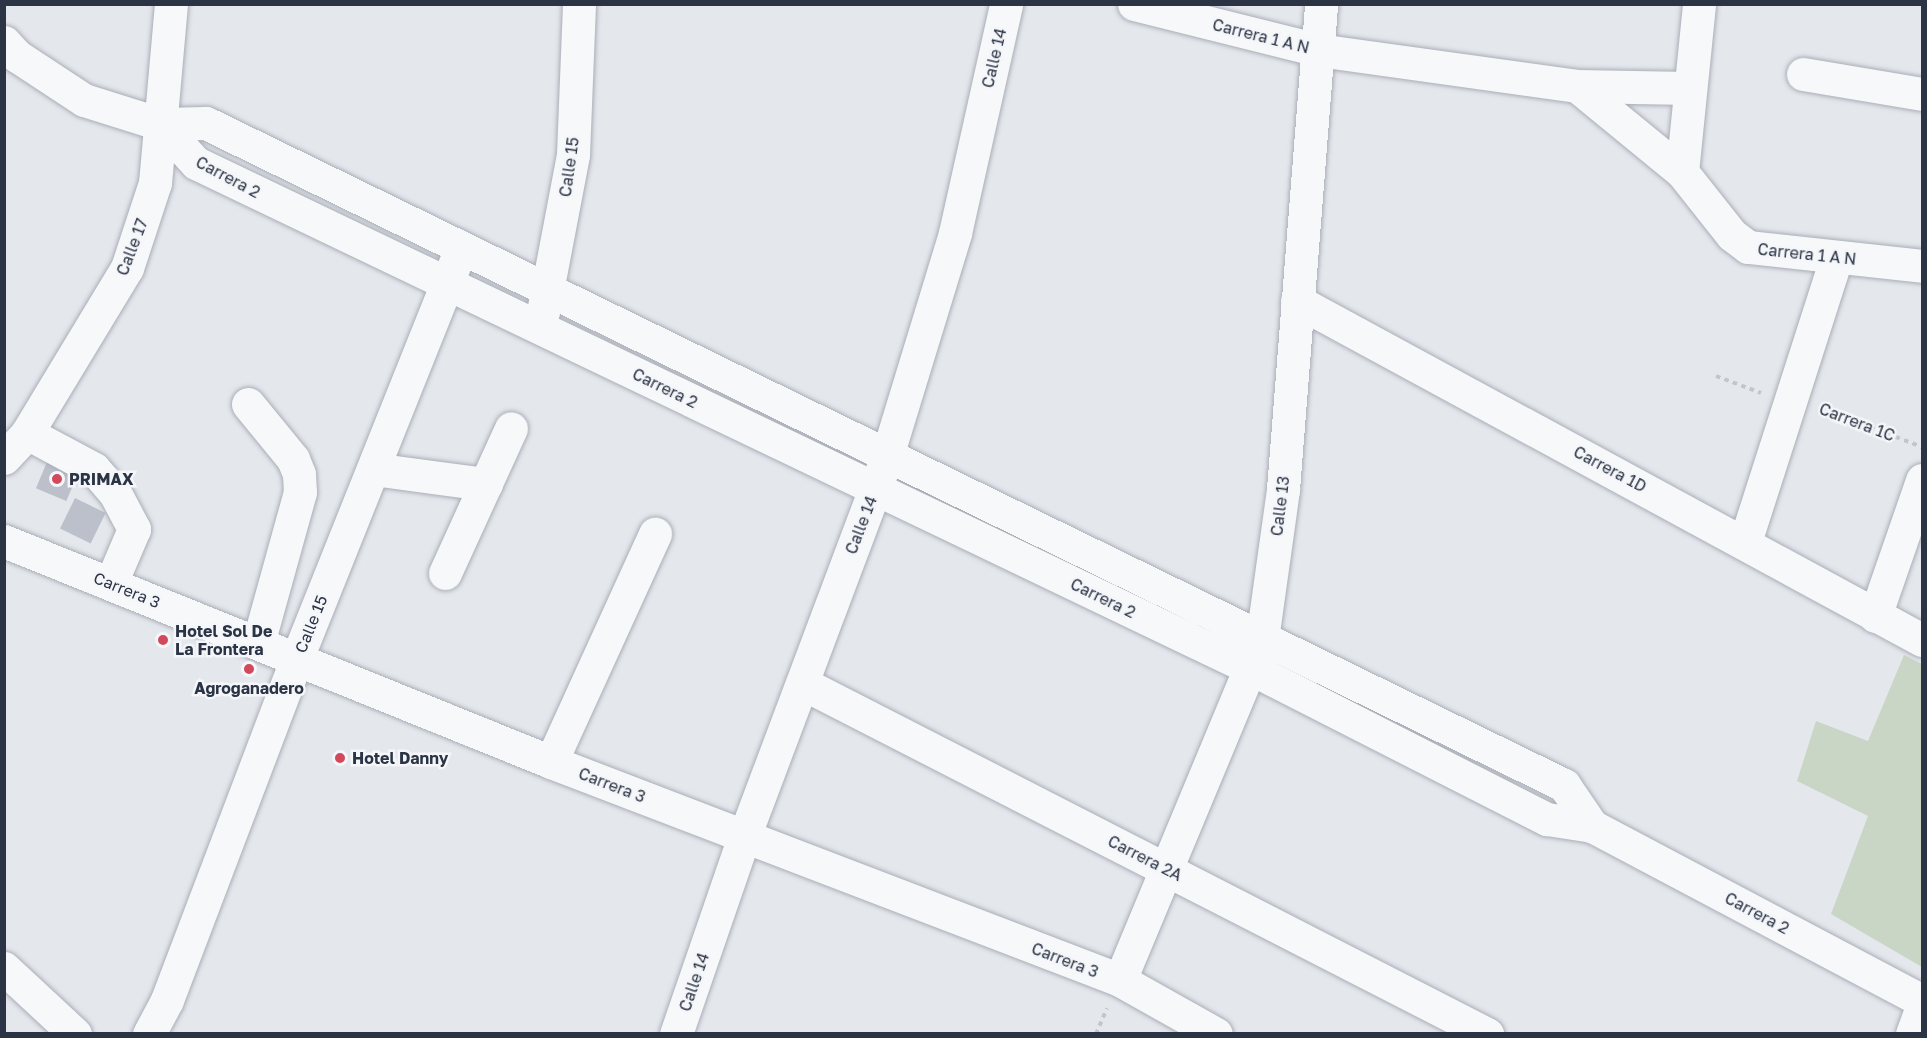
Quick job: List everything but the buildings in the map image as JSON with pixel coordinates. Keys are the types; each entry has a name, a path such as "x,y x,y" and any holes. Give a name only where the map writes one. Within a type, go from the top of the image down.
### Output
{"street":[{"name":"Calle 17","path":"4,458 27,433 127,268 155,183 171,4"},
{"name":"Calle 15","path":"539,328 549,290 573,153 579,4"},
{"name":"Calle 14","path":"676,1034 744,837 887,456 955,232 1006,4"},
{"name":"Carrera 1 A N","path":"1134,4 1318,50 1577,86 1690,88"},
{"name":"Calle 13","path":"1120,980 1257,654 1283,489 1321,4"},
{"path":"1682,172 1700,4"},
{"path":"4,42 17,56 84,100 160,124"},
{"path":"1803,75 1923,94"},
{"name":"Carrera 1 A N","path":"1577,86 1682,172 1732,235 1748,247 1923,266"},
{"name":"Carrera 2","path":"160,124 206,123 887,456 1257,654"},
{"name":"Carrera 2","path":"160,124 196,163 875,489 1564,785 1592,826 1923,1001"},
{"name":"Calle 15","path":"149,1034 167,1000 297,658 462,248"},
{"path":"1745,542 1836,258"},
{"name":"Carrera 1D","path":"1297,301 1923,640"},
{"path":"248,404 293,459 299,474 300,492 258,642"},
{"path":"445,573 511,428"},
{"path":"27,433 94,469 115,493 134,529 111,583"},
{"path":"373,469 486,484"},
{"path":"1875,616 1923,480"},
{"path":"551,762 655,534"},
{"name":"Carrera 3","path":"4,541 551,762 1120,980 1216,1034"},
{"name":"Carrera 2A","path":"802,682 1487,1034"},
{"path":"4,968 75,1034"},
{"path":"1912,1034 1923,1007"}],"path":[{"name":"Carrera 1C","path":"1716,376 1923,447"}],"green space":[{"path":"1904,655 1922,664 1922,967 1831,914 1868,816 1797,781 1816,721 1868,741"}],"place":[{"name":"PRIMAX","path":"57,479"},
{"name":"Hotel Sol De La Frontera","path":"163,640"},
{"name":"Agroganadero","path":"249,669"},
{"name":"Hotel Danny","path":"340,758"}]}
